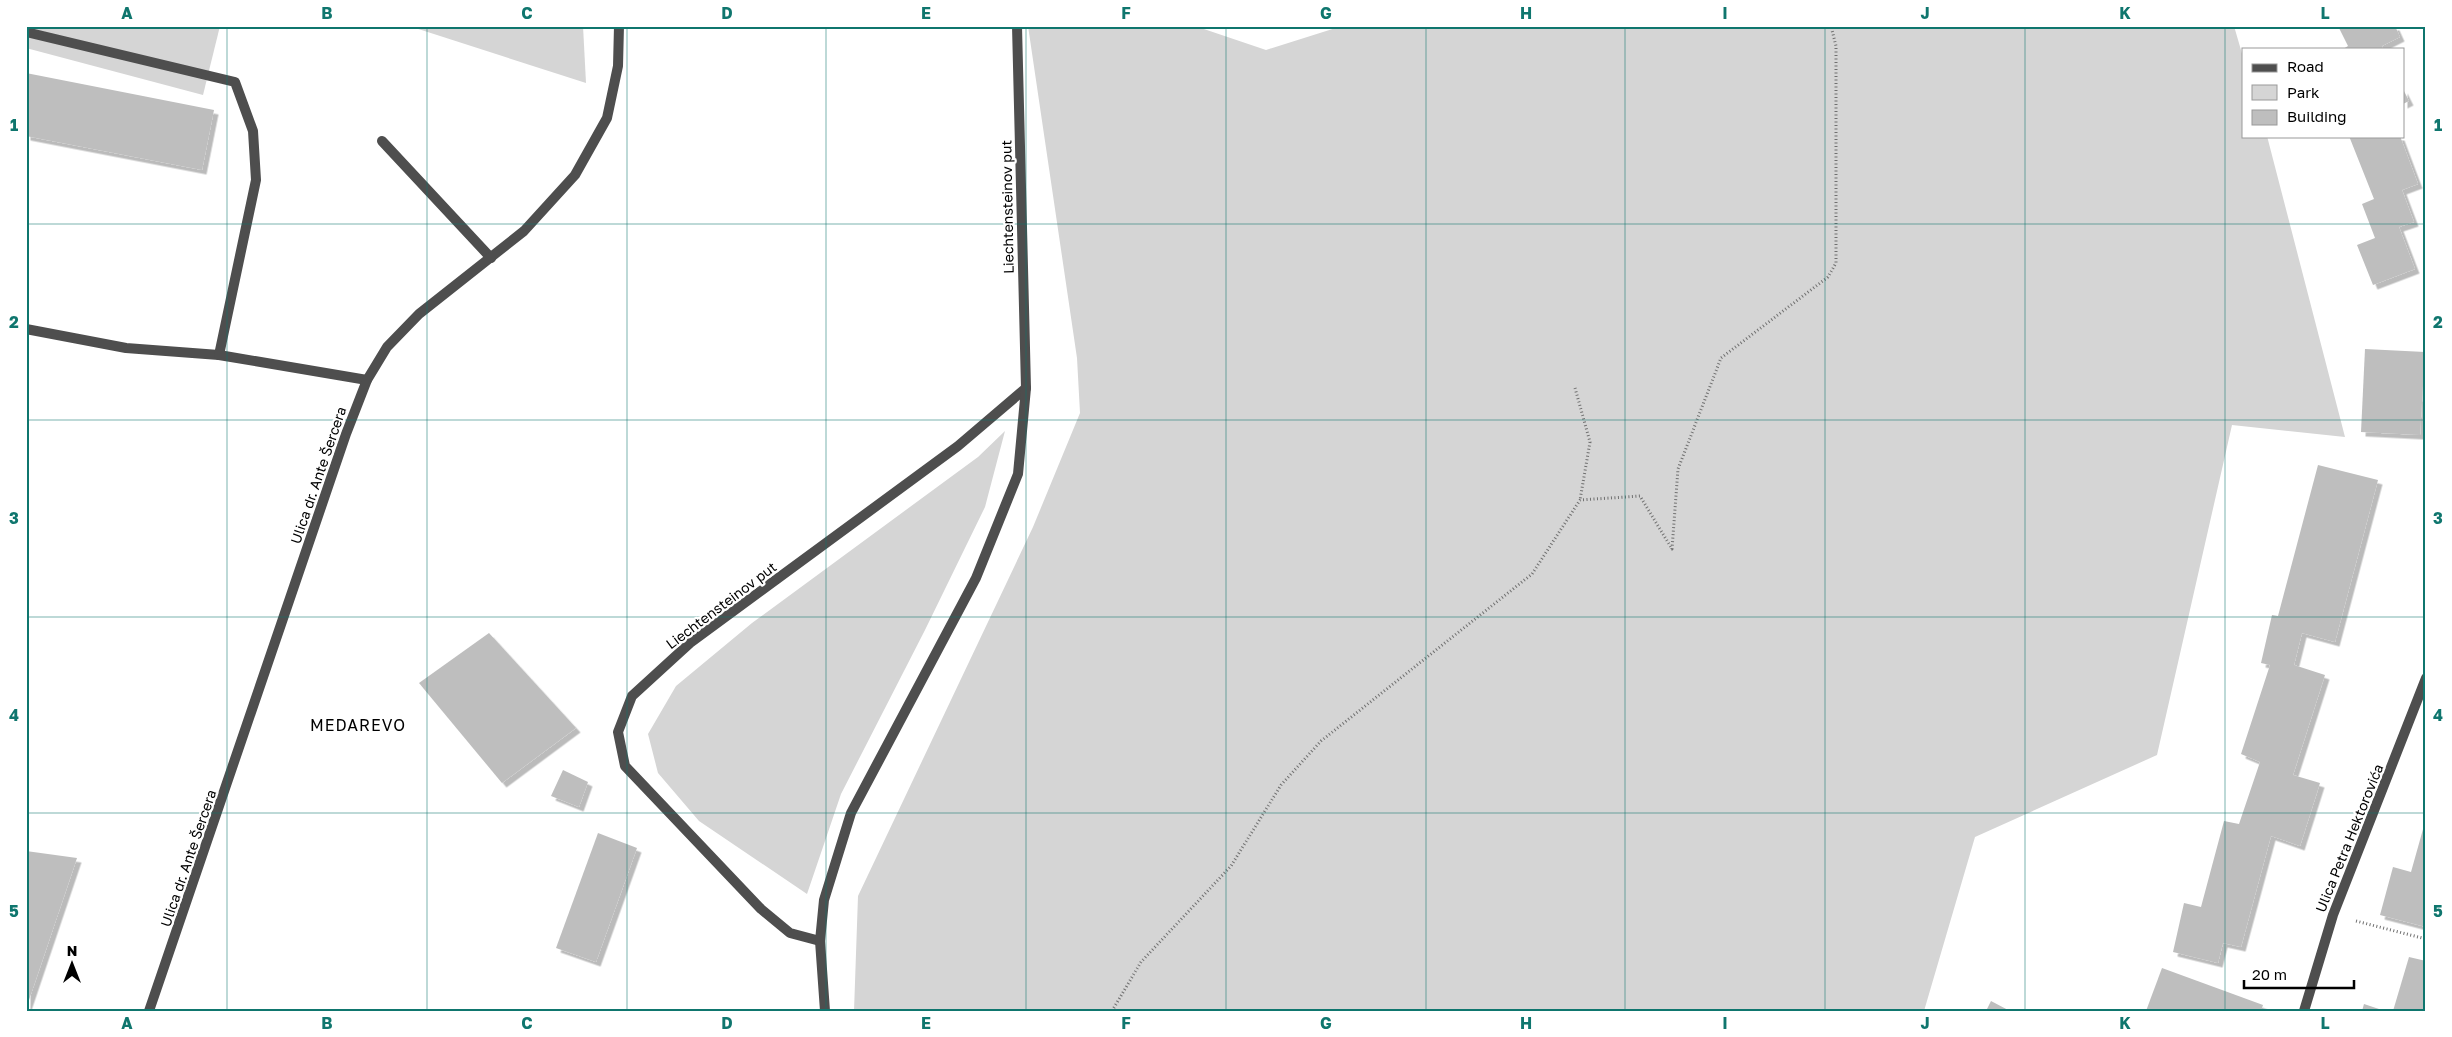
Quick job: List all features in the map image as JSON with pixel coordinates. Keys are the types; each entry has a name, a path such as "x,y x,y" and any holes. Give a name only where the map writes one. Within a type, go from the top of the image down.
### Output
{"street":[{"name":"Ulica dr. Ante Šercera","path":"151,1010 346,434 367,380 387,347 419,314 524,231 575,175 607,118 618,66 619,26"},
{"name":"Liechtensteinov put","path":"825,1011 820,941 824,900 851,813 976,578 1018,474 1026,388 1017,26"},
{"path":"26,32 234,82 253,130 256,180 219,356"},
{"path":"382,142 491,258"},
{"path":"26,329 126,348 219,356 367,380"},
{"name":"Liechtensteinov put","path":"820,941 790,934 761,909 625,766 618,732 632,696 690,643 958,446 1026,388"},
{"name":"Ulica Petra Hektorovića","path":"2304,1011 2333,914 2426,678"}],"path":[{"path":"1580,500 1640,496 1672,549 1678,469 1721,358 1828,277 1836,263 1836,46 1831,26"},
{"path":"1112,1011 1140,962 1231,866 1281,785 1321,741 1532,574 1580,500 1590,442 1575,388"},
{"path":"2333,914 2426,939"}],"green space":[{"path":"26,26 220,26 203,95 26,48"},
{"path":"409,26 583,26 586,83"},
{"path":"1028,26 1195,26 1266,50 1342,26 2234,26 2242,54 2242,138 2268,138 2345,437 2232,425 2157,755 1975,837 1924,1011 854,1011 858,896 1033,527 1080,413 1077,358"},
{"path":"1005,431 985,507 925,630 841,794 807,894 699,821 658,773 648,734 676,686 752,623 978,457"}],"building":[{"path":"2338,26 2395,26 2400,37 2382,46 2383,48 2345,48 2348,46"},
{"path":"26,73 214,110 202,170 26,136"},
{"path":"2404,91 2409,101 2404,104"},
{"path":"2350,138 2401,138 2418,184 2402,190 2414,222 2399,227 2415,269 2373,285 2357,245 2375,238 2362,204 2374,199"},
{"path":"2365,349 2425,352 2420,435 2361,432"},
{"path":"2318,465 2378,480 2335,642 2302,633 2294,665 2325,675 2293,775 2320,783 2300,846 2271,836 2241,947 2223,943 2218,963 2173,952 2184,903 2201,907 2224,821 2239,824 2260,762 2241,754 2270,665 2261,663 2272,615 2278,616"},
{"path":"489,633 576,728 502,783 419,683"},
{"path":"563,770 588,782 579,807 551,796"},
{"path":"2425,822 2426,927 2380,915 2393,867 2411,872"},
{"path":"598,833 637,848 596,962 556,948"},
{"path":"26,851 77,858 27,1006 26,1006"},
{"path":"2409,957 2426,961 2426,1011 2393,1011"},
{"path":"2162,968 2263,1005 2261,1011 2146,1011"},
{"path":"1991,1001 2010,1011 1986,1011"},
{"path":"2364,1004 2382,1010 2382,1011 2362,1011"}],"district":[{"name":"MEDAREVO","path":"358,725"}]}
